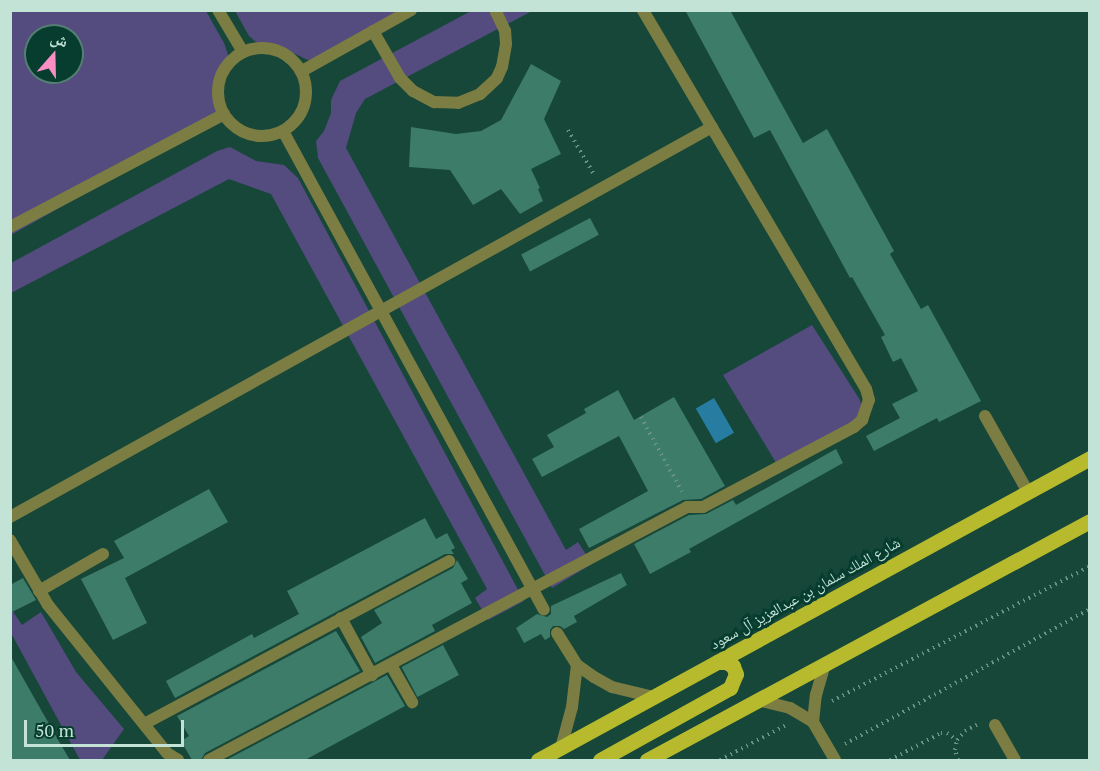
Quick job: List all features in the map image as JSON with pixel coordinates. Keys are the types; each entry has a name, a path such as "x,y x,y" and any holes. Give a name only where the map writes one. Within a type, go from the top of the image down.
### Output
{"main road":[{"name":"شارع الملك سلمان بن عبدالعزيز آل سعود","path":"538,760 1089,459"},
{"path":"647,760 1089,521"},
{"path":"600,760 730,688 736,674 733,666 717,662"}],"lane":[{"path":"218,10 243,52"},
{"path":"302,71 411,10"},
{"path":"373,31 400,78 413,91 434,102 458,102 480,94 497,78 502,67 506,56 505,32 495,10"},
{"path":"209,760 690,507 703,507 854,427 867,411 869,400 867,389 643,10"},
{"path":"269,48 293,60 302,71 307,98 298,117 284,131 271,136 244,132 232,125 218,101 218,86 222,72 231,60 243,52 269,48"},
{"path":"10,227 224,114"},
{"path":"10,517 712,127"},
{"path":"284,131 544,610"},
{"path":"985,416 1028,492"},
{"path":"10,540 39,591 167,753 178,760"},
{"path":"39,591 103,554"},
{"path":"144,724 449,561"},
{"path":"340,618 372,675"},
{"path":"557,633 577,665 612,687 653,697"},
{"path":"810,716 825,664"},
{"path":"391,665 412,702"},
{"path":"561,748 572,707 577,665"},
{"path":"758,700 774,703 810,716 833,756"},
{"path":"990,723 1015,760"}],"path":[{"path":"568,130 602,188"},
{"path":"641,417 690,507"},
{"path":"720,760 810,716 1089,566"},
{"path":"833,756 1089,609"},
{"path":"958,760 955,750 957,740 965,731 990,723"},
{"path":"890,760 941,733 947,733 957,740"}],"shaded area":[{"path":"11,11 206,11 224,43 232,66 222,75 218,86 218,109 204,127 11,235"},
{"path":"235,11 410,11 323,59 308,60 280,47 262,47 249,36"},
{"path":"471,11 532,11 365,99 356,113 346,148 566,550 578,542 592,564 552,588 318,158 316,141 324,131 331,113 331,100 340,81"},
{"path":"230,147 256,161 284,165 298,178 524,601 488,620 475,598 487,589 271,194 229,179 11,293 11,263 217,151"},
{"path":"812,325 860,400 863,412 854,431 778,466 723,375"},
{"path":"10,607 22,625 41,612 76,672 124,729 102,760 80,760 11,633"}],"water":[{"path":"714,398 734,433 716,443 696,409"}],"building":[{"path":"685,10 730,10 803,143 827,129 894,251 890,254 921,309 928,305 981,401 939,422 937,418 874,451 866,436 900,418 892,404 918,391 901,358 893,362 881,337 885,335 852,277 850,278 770,130 754,138"},
{"path":"531,64 561,81 544,119 561,154 531,169 543,201 520,214 501,189 473,205 450,170 409,167 411,127 456,134 481,131 501,120"},
{"path":"590,218 599,235 530,271 521,255"},
{"path":"618,390 634,420 674,397 725,486 701,499 683,500 589,548 579,529 648,491 619,436 542,477 532,459 554,447 547,435 586,413 584,409"},
{"path":"836,449 843,463 689,549 691,552 650,574 634,544 689,515 706,514 733,500 736,505"},
{"path":"209,489 228,522 125,578 147,623 113,640 81,579 124,558 114,541"},
{"path":"425,518 436,539 447,533 455,548 451,550 454,554 445,554 175,698 166,681 252,634 254,638 299,614 287,591"},
{"path":"457,560 468,579 461,583 472,603 432,625 435,631 375,663 361,637 382,623 374,610 453,568"},
{"path":"621,573 627,585 574,616 577,622 564,629 560,626 553,626 550,630 550,637 545,640 541,634 524,643 516,628 537,614 547,617 551,614 551,606"},
{"path":"23,578 36,600 10,613 10,585"},
{"path":"336,631 360,671 205,753 201,760 192,760 181,741 189,736 177,716"},
{"path":"443,645 459,675 417,697 402,667"},
{"path":"10,655 57,738 70,760 10,760"},
{"path":"387,675 405,706 305,760 226,760"}]}
